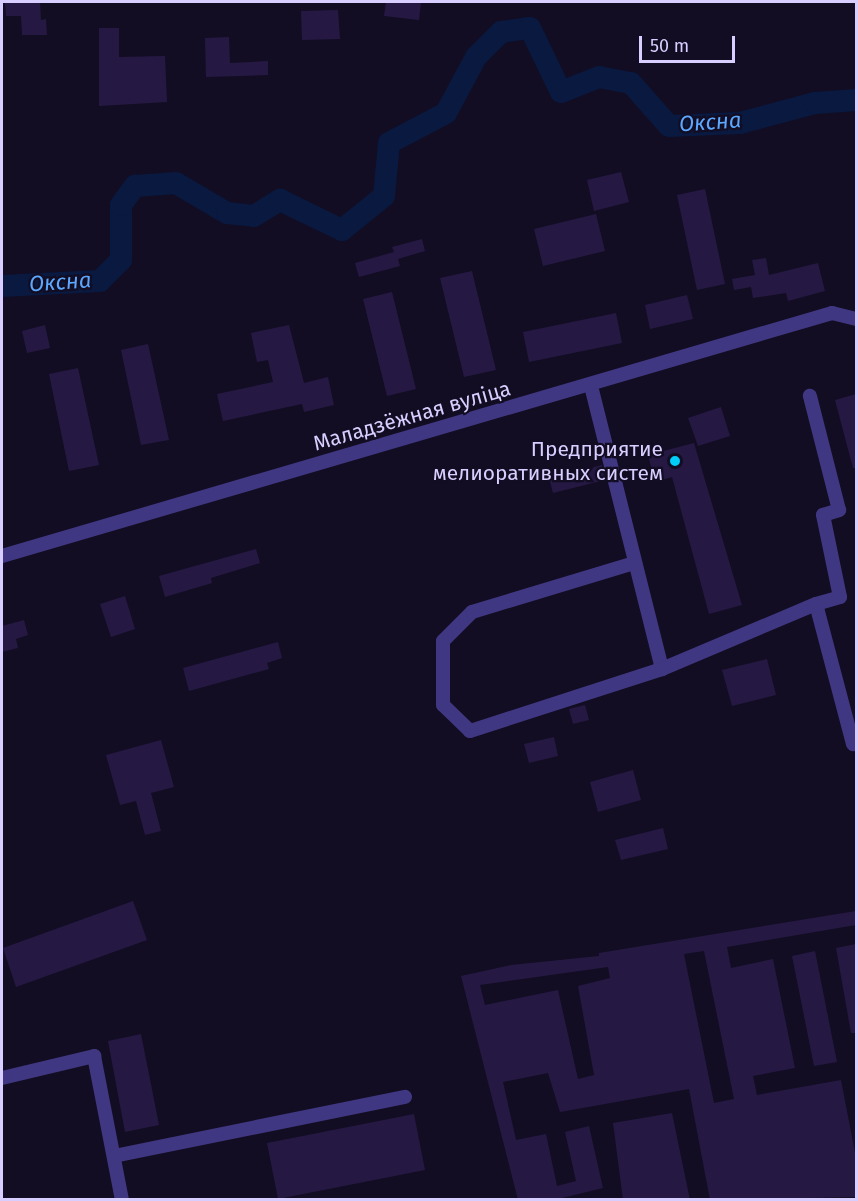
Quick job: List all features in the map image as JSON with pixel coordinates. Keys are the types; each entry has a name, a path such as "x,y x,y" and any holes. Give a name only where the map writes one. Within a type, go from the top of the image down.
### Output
{"street":[{"name":"Маладзёжная вуліца","path":"2,556 591,386 832,313 856,319"},
{"path":"591,386 662,669"},
{"path":"634,564 472,612 443,641 443,705 470,731 662,669 816,603 840,597 823,515 839,510 810,396"},
{"path":"816,603 853,744"},
{"path":"2,1078 94,1056 122,1200"},
{"path":"114,1156 405,1096"}],"building":[{"path":"5,2 40,2 41,20 46,19 47,35 22,35 21,16 6,16"},
{"path":"386,2 421,2 419,20 384,16"},
{"path":"338,10 340,39 302,40 301,11"},
{"path":"99,28 119,28 119,57 165,56 167,102 99,106"},
{"path":"229,37 230,63 268,61 268,75 206,77 205,38"},
{"path":"621,172 629,202 594,211 587,180"},
{"path":"705,189 725,284 697,290 677,195"},
{"path":"596,214 605,251 543,266 534,229"},
{"path":"422,239 425,251 398,259 400,266 359,277 355,263 394,252 392,247"},
{"path":"766,258 769,275 818,263 825,291 788,301 786,293 753,298 751,287 734,290 732,279 755,275 752,260"},
{"path":"472,271 496,370 464,377 440,278"},
{"path":"392,292 416,389 387,396 363,299"},
{"path":"687,295 693,319 650,329 645,305"},
{"path":"616,313 622,343 529,362 523,332"},
{"path":"45,325 50,348 27,353 22,331"},
{"path":"289,325 304,383 328,377 334,405 304,412 302,404 223,421 217,394 273,382 268,360 257,362 251,333"},
{"path":"148,344 169,440 141,445 121,350"},
{"path":"78,368 99,465 69,471 49,374"},
{"path":"856,394 856,468 853,468 835,400"},
{"path":"721,407 730,436 698,446 688,418"},
{"path":"694,443 742,605 709,614 672,477 655,482 648,455"},
{"path":"602,465 605,480 553,493 549,478"},
{"path":"256,549 260,563 211,578 212,583 165,597 159,576"},
{"path":"125,596 135,629 111,637 100,604"},
{"path":"24,620 28,635 16,639 18,648 2,652 2,626"},
{"path":"278,642 282,658 267,663 269,669 189,691 183,668"},
{"path":"767,659 776,695 732,706 722,670"},
{"path":"585,705 589,720 573,724 569,709"},
{"path":"554,737 558,756 529,763 524,744"},
{"path":"161,740 174,787 151,793 161,831 145,835 136,801 120,805 106,755"},
{"path":"633,770 641,800 598,812 590,782"},
{"path":"663,828 668,849 621,860 615,840"},
{"path":"133,901 147,940 16,987 3,948"},
{"path":"856,911 856,925 727,947 731,968 773,959 795,1068 753,1076 757,1095 841,1080 856,1158 856,1197 710,1200 689,1089 560,1112 548,1073 503,1082 516,1140 546,1134 557,1186 576,1181 565,1132 589,1126 603,1188 554,1200 518,1200 461,976 511,965 599,956 599,953","holes":["704,951 734,1099 714,1103 684,954","608,967 610,978 578,986 594,1075 578,1079 558,990 485,1005 480,985"]},
{"path":"856,944 856,1033 851,1033 836,948"},
{"path":"815,951 837,1062 814,1066 792,956"},
{"path":"141,1034 159,1125 125,1132 108,1041"},
{"path":"672,1113 690,1200 623,1200 613,1123"},
{"path":"414,1114 425,1170 278,1199 267,1143"}],"waterway":[{"name":"Оксна","path":"2,286 100,281 121,260 121,205 135,186 176,183 227,213 254,216 280,200 342,230 384,196 389,143 446,113 476,57 501,32 530,28 561,92 599,77 631,83 669,126 740,123 815,103 856,100"}],"place":[{"name":"Предприятие мелиоративных систем","path":"675,461"}]}
